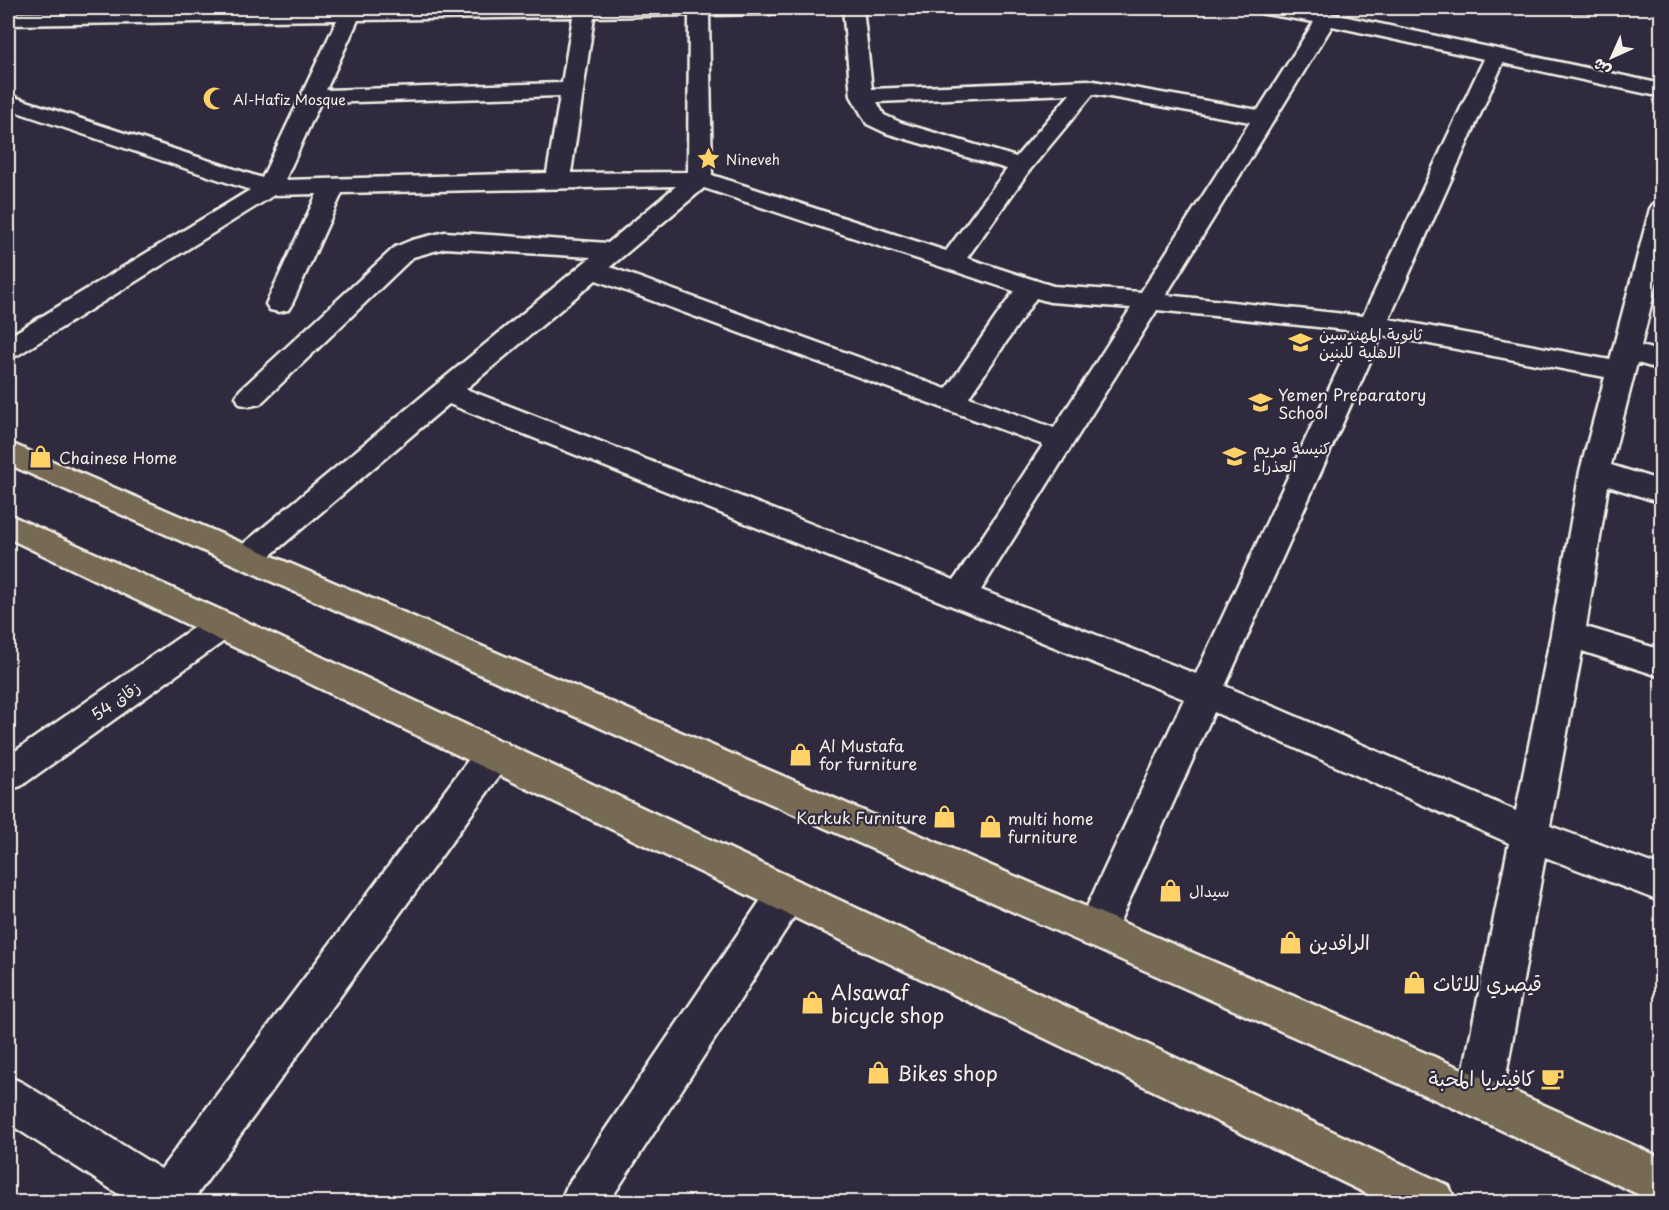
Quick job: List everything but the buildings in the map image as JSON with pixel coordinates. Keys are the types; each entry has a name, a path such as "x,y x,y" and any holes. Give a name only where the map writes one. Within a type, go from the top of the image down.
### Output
{"main road":[{"path":"8,452 1480,1098 1662,1182"},
{"path":"8,525 787,894 1408,1197"}],"street":[{"path":"8,19 90,13 773,8"},
{"path":"853,8 862,96 875,119 894,128 1021,166"},
{"path":"1265,8 1286,9 1662,92"},
{"path":"558,180 584,9"},
{"path":"248,557 700,179 699,9"},
{"path":"8,348 269,188 352,11"},
{"path":"960,596 1061,441 1327,18"},
{"path":"1096,930 1496,55"},
{"path":"862,96 1088,87 1222,109 1262,118"},
{"path":"951,261 1021,166 1088,87"},
{"path":"311,97 572,89"},
{"path":"8,102 269,188 558,180 700,179 1050,294 1148,301 1374,325 1624,361 1662,361"},
{"path":"279,304 333,186"},
{"path":"1480,1098 1568,634 1595,471 1662,209"},
{"path":"250,397 404,252 421,245 445,240 616,251"},
{"path":"593,270 1061,441"},
{"path":"952,401 1030,287"},
{"path":"446,392 1204,692 1530,835 1662,885"},
{"path":"1595,471 1662,492"},
{"name":"زقاق 54","path":"8,775 222,625"},
{"path":"1568,634 1662,664"},
{"path":"8,1098 169,1201 494,754"},
{"path":"584,1203 787,894"}],"place":[{"name":"Al-Hafiz Mosque","path":"215,99"},
{"name":"Nineveh","path":"708,159"},
{"name":"ثانوية المهندسين الاهلية للبنين","path":"1301,342"},
{"name":"Yemen Preparatory School","path":"1260,403"},
{"name":"كنيسة مريم العذراء","path":"1235,456"},
{"name":"Chainese Home","path":"41,457"},
{"name":"Al Mustafa for furniture","path":"801,754"},
{"name":"Karkuk Furniture","path":"945,817"},
{"name":"multi home furniture","path":"990,827"},
{"name":"سيدال","path":"1171,890"},
{"name":"الرافدين","path":"1291,942"},
{"name":"قيصري للاثاث","path":"1415,983"},
{"name":"Alsawaf bicycle shop","path":"813,1003"},
{"name":"Bikes shop","path":"879,1073"},
{"name":"كافيتريا المحبة","path":"1553,1078"}]}
